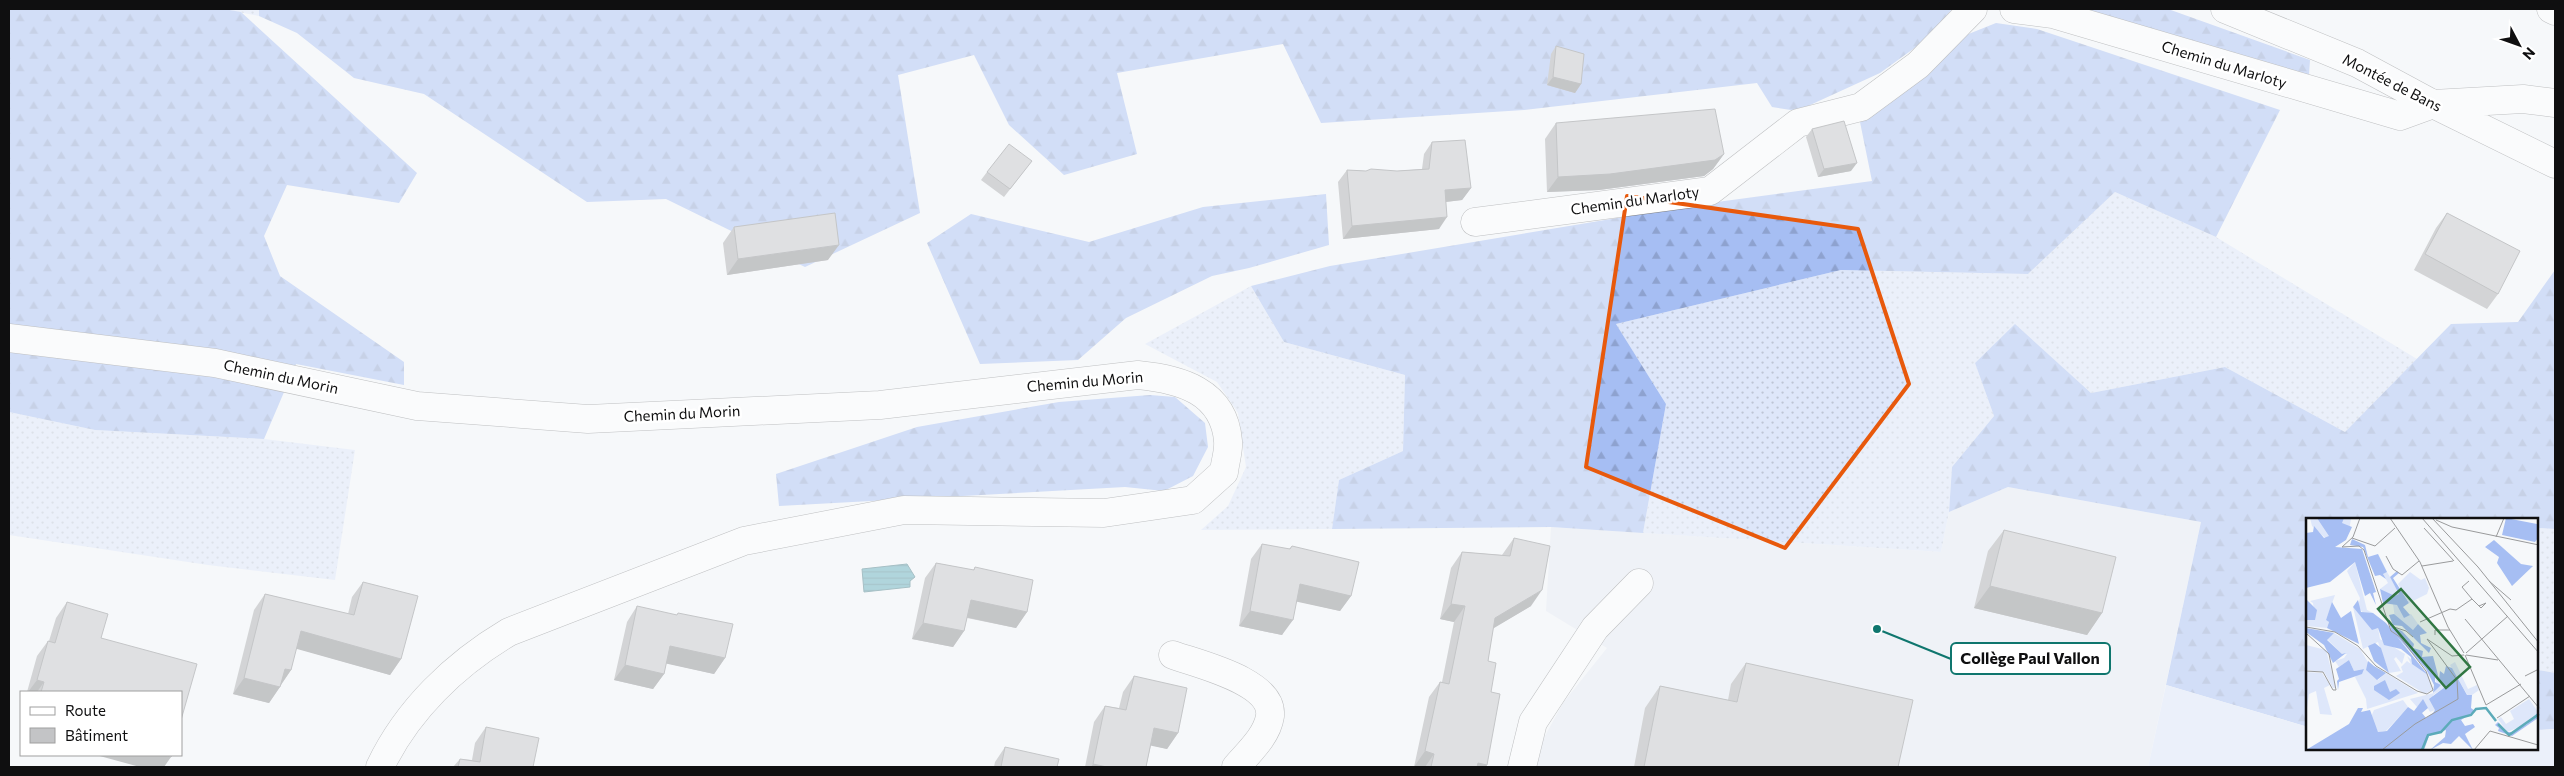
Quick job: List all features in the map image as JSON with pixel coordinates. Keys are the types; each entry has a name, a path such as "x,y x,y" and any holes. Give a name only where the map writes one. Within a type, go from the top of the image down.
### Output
{"street":[{"name":"Chemin du Marloty","path":"1475,222 1710,191 1798,123 1861,107 1918,65 1973,9"},
{"name":"Chemin du Marloty","path":"2014,9 2053,14 2400,116 2433,104"},
{"name":"Montée de Bans","path":"2225,9 2357,63 2433,104 2555,164"},
{"path":"2551,9 2555,11"},
{"path":"2433,104 2523,99 2555,103"},
{"name":"Chemin du Morin","path":"9,338 215,363 417,406 588,419 880,405 1138,375 1169,378 1198,389 1222,414 1228,442 1224,472 1193,500 1104,513 904,510 753,539 586,600 509,632 479,650 453,671 428,697 388,750 380,767"},
{"path":"1522,767 1532,722 1595,628 1639,582"},
{"path":"1173,655 1240,679 1254,687 1265,700 1270,714 1261,739 1236,767"}],"highlighted area":[{"path":"1627,196 1858,229 1909,384 1785,548 1586,467"}],"shaded area":[{"path":"224,9 259,9 259,16"},
{"path":"2115,192 2216,237 2417,359 2345,432 2225,367 2091,393 2015,325 1975,363 1994,416 1952,467 1949,512 1941,552 1643,533 1666,404 1616,324 1841,270 2028,274"},
{"path":"1251,286 1284,342 1405,375 1403,451 1339,480 1332,529 1201,530 1228,506 1246,467 1238,413 1217,382 1145,344"},
{"path":"9,412 95,430 264,439 355,450 335,580 208,565 9,535"},
{"path":"2008,487 2201,522 2148,767 1535,767 1540,745 1563,703 1607,648 1546,611 1551,527 1941,552 1949,512"},
{"path":"2539,528 2555,529 2555,673 2539,670"},
{"path":"907,564 915,577 910,581 910,587 864,592 862,569"},
{"path":"2166,685 2306,726 2306,751 2539,751 2539,730 2555,729 2555,767 2148,767"}],"green space":[{"path":"9,9 224,9 241,12 417,173 399,203 287,185 264,236 280,276 404,362 404,385 296,364 264,439 95,430 9,412"},
{"path":"259,9 1952,9 1927,39 1880,73 1797,111 1772,107 1757,83 1524,110 1321,123 1283,44 1117,73 1137,154 1064,175 1009,125 974,55 898,75 920,213 805,267 666,199 587,202 424,94 354,78 297,33 259,16"},
{"path":"2073,9 2168,9 2310,60 2309,75"},
{"path":"1996,23 2037,29 2280,110 2216,237 2115,192 2028,274 1841,270 1616,324 1666,404 1643,533 1551,527 1332,529 1339,480 1403,451 1405,375 1284,342 1251,286 1330,266 1695,205 1872,181 1860,122 1966,35"},
{"path":"1326,194 1329,245 1249,268 1212,276 1126,318 1078,360 980,364 927,243 971,214 1089,242 1203,207"},
{"path":"2555,270 2555,529 2539,528 2539,518 2306,518 2306,726 2166,685 2201,522 2008,487 1949,512 1952,467 1994,416 1975,363 2015,324 2091,393 2225,367 2345,432 2451,324 2518,322"},
{"path":"1150,395 1175,397 1205,423 1208,447 1193,476 1164,491 1125,487 779,506 776,474 917,427 1059,402"},
{"path":"2539,670 2555,673 2555,729 2539,730"}],"building":[{"path":"1556,46 1584,54 1581,84 1553,77"},
{"path":"1715,109 1724,154 1715,160 1610,174 1558,177 1556,123"},
{"path":"1844,121 1857,163 1824,169 1812,129"},
{"path":"1465,140 1471,188 1445,190 1447,217 1352,226 1347,170 1397,171 1429,169 1432,142"},
{"path":"1009,144 1032,161 1010,189 987,172"},
{"path":"835,213 839,245 738,259 734,227"},
{"path":"2447,213 2520,251 2498,294 2425,254"},
{"path":"2004,530 2116,557 2102,613 1990,586"},
{"path":"1514,538 1550,546 1542,590 1495,618 1488,661 1496,663 1491,692 1500,694 1487,765 1478,763 1477,767 1431,767 1434,754 1425,751 1440,682 1449,684 1465,606 1451,604 1462,552 1510,556"},
{"path":"1262,544 1290,549 1292,546 1359,562 1351,596 1300,584 1293,620 1250,611"},
{"path":"936,563 974,570 975,567 1033,580 1027,612 971,600 964,631 923,623"},
{"path":"363,582 418,596 401,659 301,631 291,670 285,669 280,687 244,678 265,594 354,615"},
{"path":"67,602 108,614 101,638 197,664 182,716 182,691 41,691 44,682 37,680 48,641 55,643"},
{"path":"637,606 733,624 725,658 670,646 664,674 625,665"},
{"path":"1746,663 1913,700 1898,767 1644,767 1660,686 1737,702"},
{"path":"1134,676 1187,688 1178,733 1154,728 1146,767 1107,767 1093,764 1105,706 1126,710"},
{"path":"486,727 539,738 533,767 458,767 460,759 480,762"},
{"path":"1005,747 1059,759 1057,767 1001,767"}],"place":[{"name":"Collège Paul Vallon","path":"1877,629"}]}
